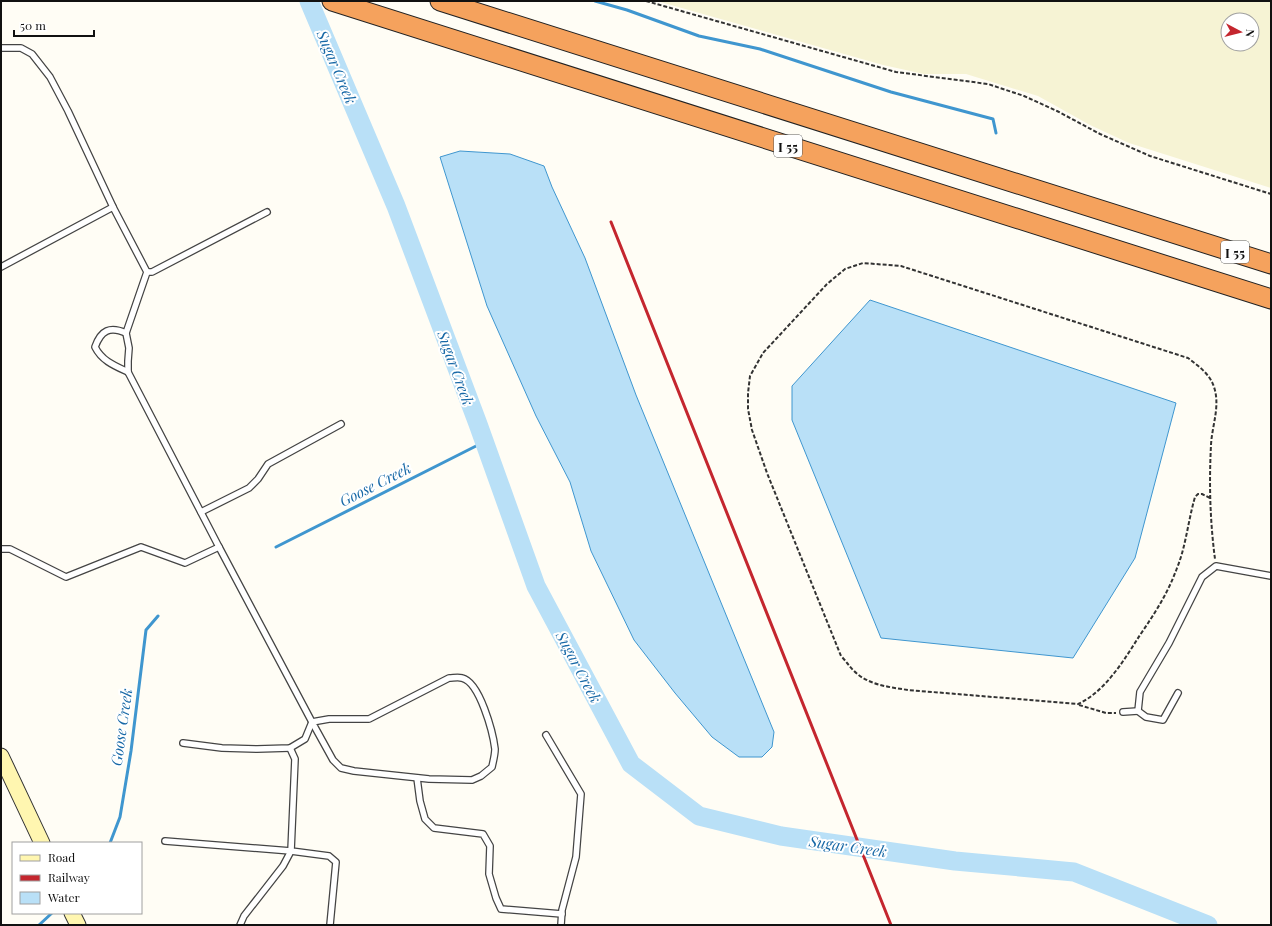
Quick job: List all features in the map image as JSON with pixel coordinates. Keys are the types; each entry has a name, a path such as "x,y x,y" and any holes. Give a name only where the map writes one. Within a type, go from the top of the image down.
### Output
{"highway":[{"name":"I 55","path":"332,1 1271,299"},
{"name":"I 55","path":"440,1 1271,264"}],"main road":[{"path":"1,756 42,842"},
{"path":"72,914 78,925"}],"lane":[{"path":"1,48 22,48 32,54 50,76 113,207 147,272 126,333 130,348 128,372 219,547 312,722 333,760 341,768 354,771 417,778 472,780 481,776 492,767 495,750 488,719 480,696 469,683 462,678 449,678 369,719 329,719 312,722"},
{"path":"1,267 113,207"},
{"path":"147,272 152,272 267,212"},
{"path":"126,333 117,330 105,332 99,338 95,347 98,353 108,362 128,372"},
{"path":"201,512 249,488 258,480 268,464 341,424"},
{"path":"1,549 10,549 66,577 141,547 185,563 219,547"},
{"path":"1138,711 1140,692 1169,643 1202,577 1216,566 1271,576"},
{"path":"1123,712 1138,711 1146,717 1163,720 1178,693"},
{"path":"183,743 222,748 290,748 305,739 312,722"},
{"path":"546,736 581,794 576,857 562,914 561,925"},
{"path":"240,925 244,916 283,866 291,851 295,759 290,748"},
{"path":"417,778 420,801 425,819 434,828 483,834 490,846 489,874 501,909 562,914"},
{"path":"165,841 291,851 329,856 336,862 330,925"}],"path":[{"path":"646,1 896,72 988,84 1024,96 1100,134 1150,156 1271,194"},
{"path":"1123,712 1106,712 1078,704 908,690 869,681 854,672 842,656 767,473 752,430 748,409 750,376 763,353 827,284 845,270 863,263 901,266 1188,358 1201,368 1212,382 1217,402 1211,444 1210,498 1211,531 1216,566"},
{"path":"1078,704 1086,701 1095,694 1114,673 1158,608 1178,567 1184,548 1195,497 1198,494 1202,494 1210,498"}],"shaded area":[{"path":"657,1 1271,1 1271,188 1129,143 1090,125 1038,96 966,74 924,74 883,65"}],"water":[{"path":"460,151 510,154 544,166 552,187 585,258 636,395 774,732 772,747 762,757 739,757 712,737 675,693 634,640 591,551 570,482 536,416 487,306 440,157"},
{"path":"870,300 1176,403 1135,558 1073,658 881,638 792,420 792,386"}],"waterway":[{"name":"Sugar Creek","path":"309,1 396,206 478,424 536,586 631,764 699,816 781,836 955,861 1074,872 1208,925"},
{"path":"595,1 627,10 699,36 760,49 891,92 993,119 996,133"},
{"name":"Goose Creek","path":"276,547 484,442"},
{"name":"Goose Creek","path":"110,842 120,817 131,751 146,630 158,616"},
{"name":"Goose Creek","path":"39,925 51,914"}],"railway":[{"path":"611,222 891,925"}]}
